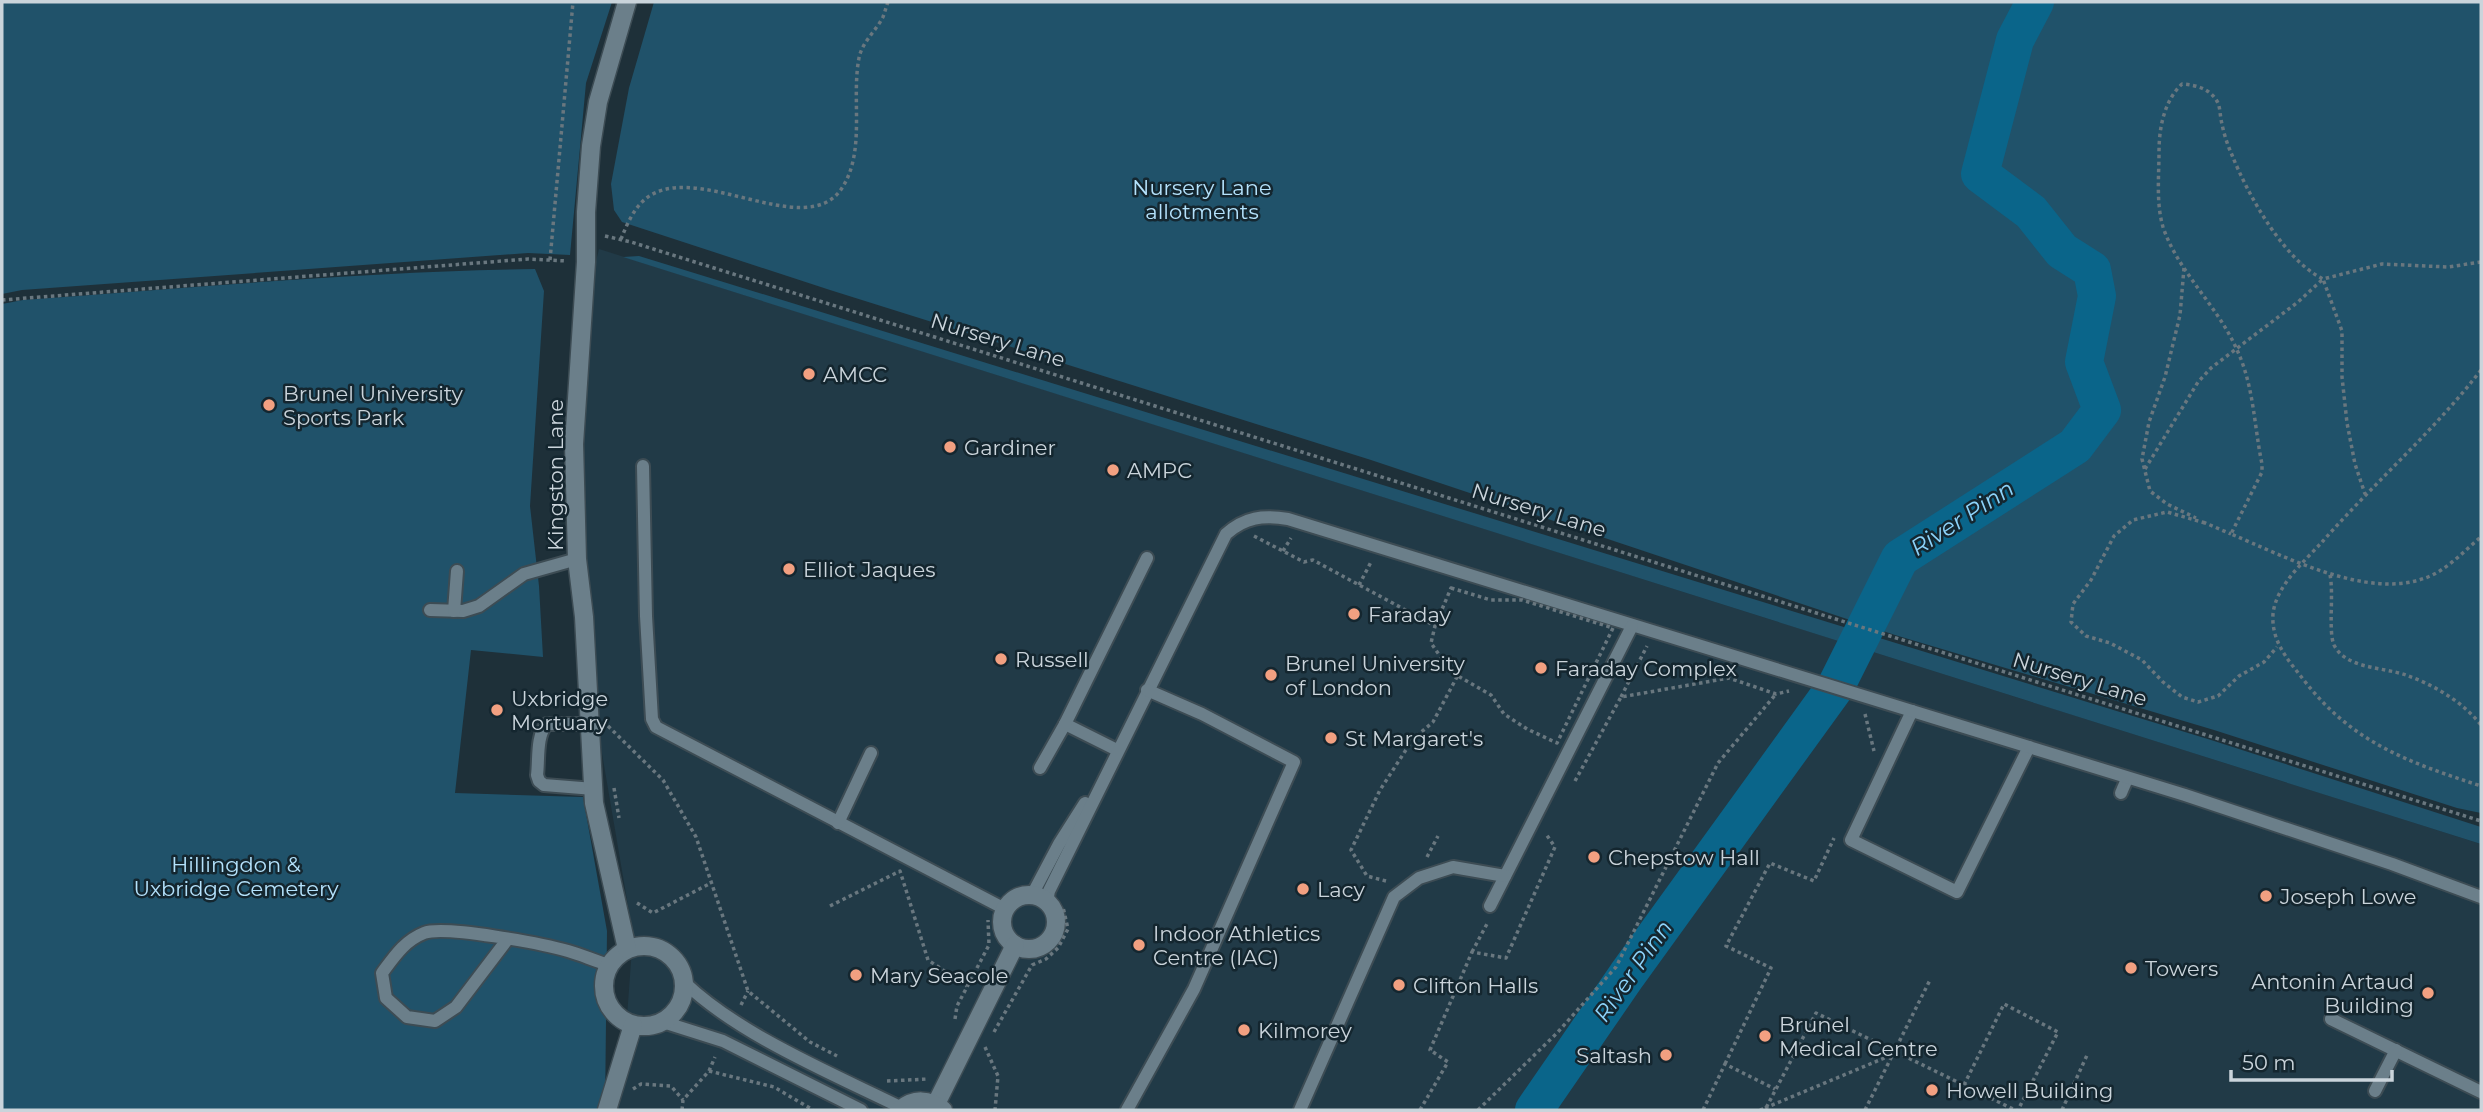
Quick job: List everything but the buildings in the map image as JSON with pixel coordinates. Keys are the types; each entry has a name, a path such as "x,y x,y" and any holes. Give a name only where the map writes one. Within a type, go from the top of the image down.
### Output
{"street":[{"name":"Kingston Lane","path":"627,2 598,102 591,146 574,444 577,559 584,617 584,649 598,729 594,803 627,949"},
{"path":"1040,899 1055,917 1055,928 1050,939 1037,948 1024,949 1016,946 1004,933 1002,918 997,912 1012,901 1040,899"},
{"path":"639,946 664,951 674,959 681,970 684,994 680,1005 663,1022 648,1026 633,1025 612,1012 606,1001 603,989 609,965 627,949 639,946"},
{"path":"901,1109 919,1100 940,1107 1016,946"},
{"path":"607,1110 633,1025"}],"lane":[{"path":"643,466 646,616 653,723 663,732 838,823 997,912"},
{"path":"1040,899 1073,819 1101,784 1226,534 1244,521 1262,516 1288,519 1807,679 1861,700 1912,711 2029,747 2127,779 2183,801 2481,897"},
{"path":"1040,768 1065,724 1147,558"},
{"path":"430,610 454,611 479,606 524,574 577,559"},
{"path":"454,611 457,571"},
{"path":"1490,906 1632,626"},
{"path":"1127,1110 1194,989 1294,762 1202,714 1147,690"},
{"path":"1912,711 1851,840 1957,892 2029,747"},
{"path":"594,789 544,785 537,775 541,736 547,724 598,729"},
{"path":"1065,724 1117,750"},
{"path":"838,823 872,753"},
{"path":"2121,793 2127,779"},
{"path":"1300,1110 1394,897 1419,878 1453,867 1505,876"},
{"path":"507,940 456,1007 435,1021 407,1017 386,998 382,973 403,945 425,932 442,930 507,940 566,951 609,965"},
{"path":"684,982 701,999 761,1036 901,1109"},
{"path":"2331,1018 2481,1092"},
{"path":"663,1022 723,1041 861,1110"},
{"path":"2375,1091 2396,1050"}],"path":[{"path":"550,260 573,2"},
{"path":"621,239 641,202 658,191 683,187 802,208 824,203 841,191 850,173 855,150 859,54 882,18 888,2"},
{"path":"2231,534 2262,472 2247,372 2236,347 2173,250 2163,226 2158,203 2159,138 2165,109 2173,93 2182,84 2207,90 2218,103 2232,155 2269,225 2311,273 2323,279 2342,331 2342,377 2347,423 2355,464 2365,494"},
{"name":"Nursery Lane","path":"586,231 621,239 2481,821"},
{"path":"2,300 528,259 586,262"},
{"path":"2145,469 2198,382 2211,368 2298,302 2323,279 2382,264 2448,267 2481,262"},
{"path":"2185,266 2180,316 2165,377 2148,422 2142,459 2150,491 2167,504 2205,523 2330,575 2382,583 2410,582 2426,578 2481,537"},
{"path":"2481,370 2463,394 2365,494 2283,587 2273,614 2278,646 2319,700 2356,733 2395,755 2481,786"},
{"path":"2205,523 2167,512 2133,520 2113,536 2091,580 2073,604 2071,622 2086,636 2110,643 2142,660 2182,697 2198,702 2218,696 2239,676 2264,662 2278,646"},
{"path":"1244,531 1304,562 1313,560 1435,626"},
{"path":"1283,551 1295,531"},
{"path":"1359,585 1375,555"},
{"path":"2330,575 2332,642 2340,655 2355,663 2405,675 2427,684 2454,700 2481,725"},
{"path":"1451,589 1490,600 1522,600 1613,628 1557,743 1527,729 1504,714 1491,695 1458,675 1451,672 1432,643 1435,626 1451,589"},
{"path":"1571,788 1650,640"},
{"path":"1388,882 1367,876 1351,850 1380,790 1413,739 1433,722 1458,675"},
{"path":"1621,697 1729,678 1776,694 1794,689"},
{"path":"1478,1110 1557,1032 1616,967 1718,763 1776,694"},
{"path":"1861,700 1875,753 1880,741"},
{"path":"598,729 603,720 663,780 696,837 748,991 810,1042 843,1059"},
{"path":"614,785 620,823"},
{"path":"1472,952 1506,958 1555,847 1546,834"},
{"path":"1703,1110 1771,968 1726,946 1770,863 1814,881 1836,834"},
{"path":"1438,836 1426,859 1439,860"},
{"path":"887,865 911,877"},
{"path":"900,872 928,960 967,986"},
{"path":"830,906 900,872"},
{"path":"633,901 653,912 711,883"},
{"path":"954,1024 957,1006 989,945 997,912"},
{"path":"1420,1110 1448,1062 1430,1050 1472,952 1488,922"},
{"path":"1865,1110 1930,980"},
{"path":"738,1009 748,991"},
{"path":"1764,1109 1816,1013 1895,1053 1964,1086 2016,1110 2058,1032 2004,1004 1964,1086"},
{"path":"682,1110 683,1100 709,1071 717,1051"},
{"path":"2062,1110 2088,1052"},
{"path":"1764,1109 1895,1053"},
{"path":"1725,1063 1776,1089"},
{"path":"709,1071 774,1087 813,1110"},
{"path":"877,1076 888,1082 932,1078"},
{"path":"626,1094 641,1084 671,1086 683,1100"}],"shaded area":[{"name":"Brunel University of London","path":"599,249 2481,844 2481,1110 617,1110 622,1085 633,935 598,730 581,545 578,335"}],"green space":[{"path":"2,2 612,2 586,83 570,255 528,253 22,290 2,294"},
{"name":"Nursery Lane allotments","path":"654,2 2481,2 2481,813 2457,808 2214,730 1895,635 1371,460 622,222 614,210 611,184 629,88"},
{"path":"639,256 2211,740 2481,827 2481,844 623,257"},
{"name":"Hillingdon & Uxbridge Cemetery","path":"535,269 544,291 530,506 539,586 543,657 471,650 455,793 583,797 607,931 605,1110 2,1110 2,304 23,300 343,277"}],"waterway":[{"name":"River Pinn","path":"1534,1110 1627,975 1836,686 1900,558 2075,446 2102,410 2084,362 2097,296 2092,270 2062,251 2031,212 1980,174 2015,40 2035,2"}],"place":[{"name":"AMCC","path":"809,374"},
{"name":"Brunel University Sports Park","path":"269,405"},
{"name":"Gardiner","path":"950,447"},
{"name":"AMPC","path":"1113,470"},
{"name":"Elliot Jaques","path":"789,569"},
{"name":"Faraday","path":"1354,614"},
{"name":"Russell","path":"1001,659"},
{"name":"Faraday Complex","path":"1541,668"},
{"name":"Brunel University of London","path":"1271,675"},
{"name":"Uxbridge Mortuary","path":"497,710"},
{"name":"St Margaret's","path":"1331,738"},
{"name":"Chepstow Hall","path":"1594,857"},
{"name":"Lacy","path":"1303,889"},
{"name":"Joseph Lowe","path":"2266,896"},
{"name":"Indoor Athletics Centre (IAC)","path":"1139,945"},
{"name":"Towers","path":"2131,968"},
{"name":"Mary Seacole","path":"856,975"},
{"name":"Clifton Halls","path":"1399,985"},
{"name":"Antonin Artaud Building","path":"2428,993"},
{"name":"Kilmorey","path":"1244,1030"},
{"name":"Brunel Medical Centre","path":"1765,1036"},
{"name":"Saltash","path":"1666,1055"},
{"name":"Howell Building","path":"1932,1090"}]}
